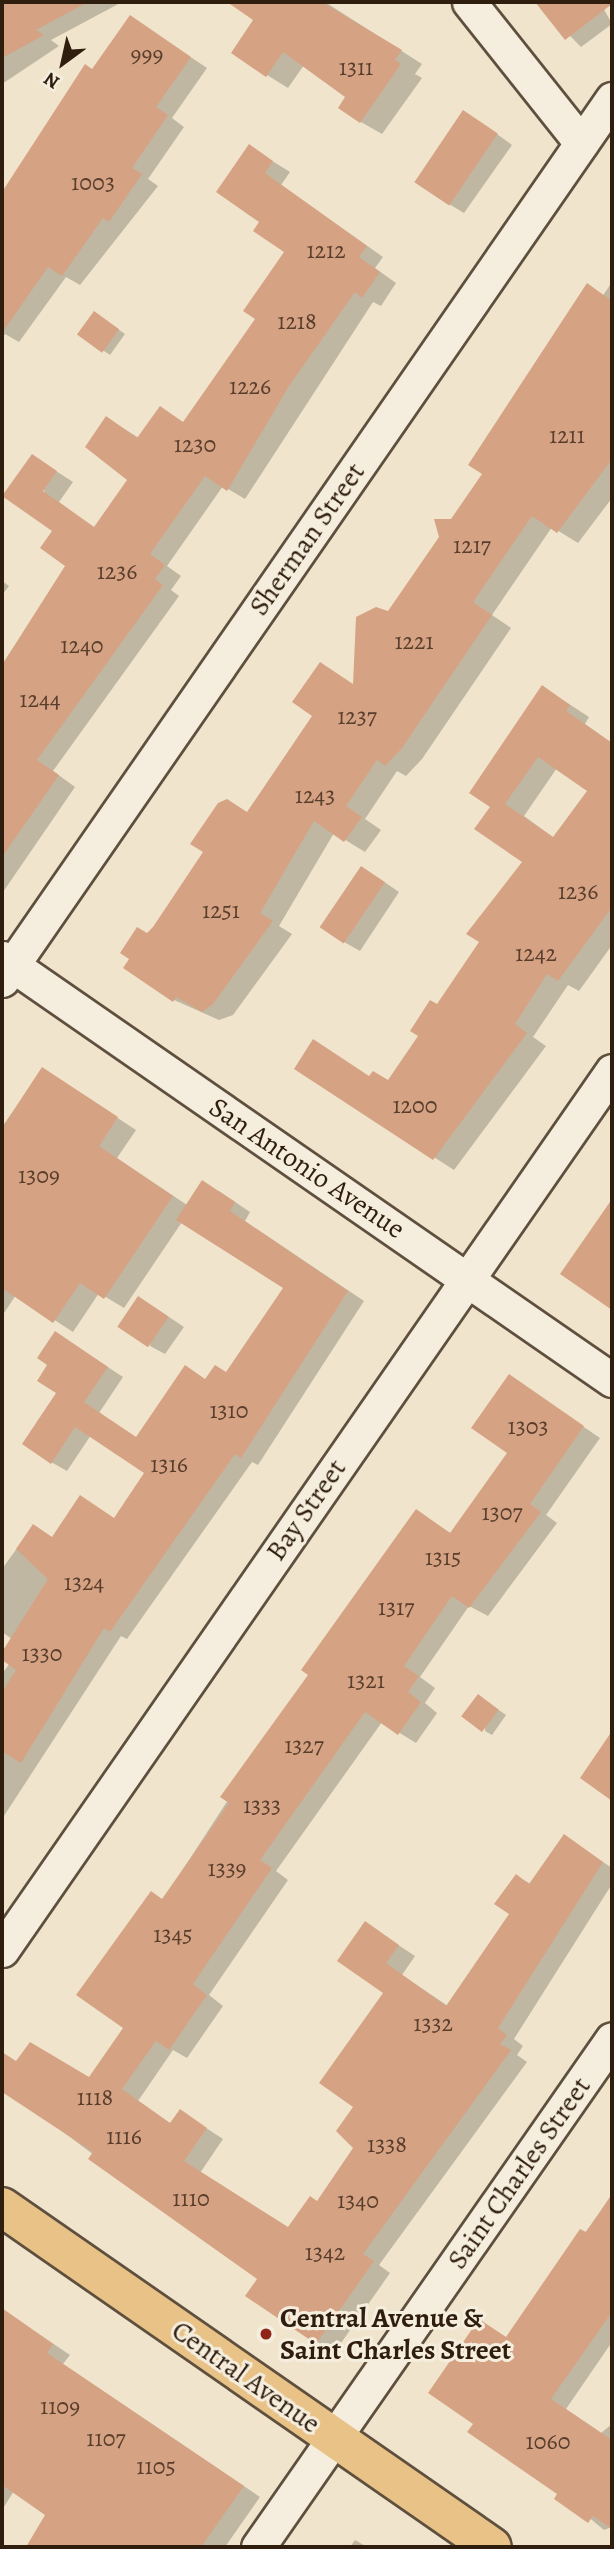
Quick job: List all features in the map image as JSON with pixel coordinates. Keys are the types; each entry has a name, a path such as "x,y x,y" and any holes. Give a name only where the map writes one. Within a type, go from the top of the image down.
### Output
{"main road":[{"name":"Central Avenue","path":"2,2207 492,2547"}],"street":[{"path":"470,2 582,143"},
{"name":"Sherman Street","path":"5,968 612,99"},
{"name":"San Antonio Avenue","path":"5,968 468,1278 612,1380"},
{"name":"Bay Street","path":"2,1950 612,1071"},
{"name":"Saint Charles Street","path":"258,2547 333,2437 601,2080 612,2039"}],"building":[{"path":"2,2 88,2 36,30 44,35 2,58"},
{"path":"227,2 322,2 402,50 395,60 401,64 360,123 338,108 345,97 283,52 266,77 231,53 253,20"},
{"path":"535,2 612,2 612,4 565,40"},
{"path":"130,15 191,57 156,107 168,115 132,168 142,174 109,222 103,218 62,276 48,267 2,333 2,192 85,64 92,69"},
{"path":"463,110 498,133 449,206 414,182"},
{"path":"249,144 273,161 265,173 367,246 359,257 380,272 362,298 355,292 289,386 227,491 205,476 150,554 165,565 155,579 163,585 37,760 59,775 2,857 2,665 65,566 40,548 52,531 2,496 32,454 57,471 43,491 94,527 127,480 85,447 106,416 137,438 160,406 183,422 255,319 243,311 284,252 253,231 259,222 216,192"},
{"path":"587,283 612,301 612,459 557,533 532,516 473,602 492,615 402,748 385,766 377,760 346,806 362,817 344,842 314,821 260,913 273,921 213,1004 202,1012 176,997 173,1002 123,968 129,959 120,953 137,927 147,933 153,927 203,852 190,844 218,803 227,799 247,812 312,716 292,702 320,662 353,684 356,617 376,607 388,611 439,537 434,519 451,519 482,474 468,465"},
{"path":"94,311 119,329 102,353 77,334"},
{"path":"542,685 570,705 566,711 612,743 612,907 558,981 547,974 515,1024 527,1033 433,1160 294,1069 313,1039 369,1076 373,1071 388,1080 418,1036 410,1031 430,1000 437,1004 479,942 466,934 522,862 474,829 490,807 469,793","holes":["538,757 587,791 553,837 505,804"]},
{"path":"361,866 385,882 344,944 320,927"},
{"path":"42,1067 118,1117 99,1146 173,1196 104,1299 80,1283 53,1323 2,1288 2,1128"},
{"path":"202,1180 235,1202 230,1211 348,1291 241,1458 235,1454 110,1632 104,1628 21,1763 2,1751 2,1692 16,1670 2,1660 2,1652 48,1579 16,1549 33,1524 52,1537 80,1495 114,1518 144,1473 75,1427 51,1464 22,1444 56,1393 37,1381 47,1365 37,1358 55,1331 108,1367 84,1402 136,1437 185,1365 205,1379 215,1365 226,1372 283,1288 176,1220"},
{"path":"612,1199 612,1310 560,1274"},
{"path":"138,1296 169,1317 148,1347 117,1327"},
{"path":"509,1374 584,1426 530,1504 541,1512 469,1608 452,1596 404,1666 419,1676 408,1692 421,1702 398,1735 365,1712 260,1860 272,1868 193,1984 207,1995 169,2050 156,2041 122,2089 170,2123 180,2109 207,2128 184,2161 288,2227 310,2196 317,2201 353,2148 336,2131 353,2107 319,2083 383,1993 337,1961 365,1921 399,1945 386,1963 446,2006 509,1914 494,1904 516,1874 529,1884 564,1834 603,1862 498,2028 507,2035 500,2044 511,2050 363,2254 374,2261 316,2344 245,2296 257,2279 88,2159 93,2152 2,2092 2,2052 16,2061 30,2042 89,2077 123,2028 76,1995 151,1891 162,1899 229,1803 220,1797 308,1675 301,1670 416,1509 450,1533 507,1453 471,1428"},
{"path":"478,1694 499,1710 482,1732 461,1716"},
{"path":"612,1731 612,1801 580,1778"},
{"path":"612,2194 612,2312 551,2399 612,2440 612,2529 593,2516 588,2523 554,2499 557,2494 467,2432 473,2424 428,2393 479,2319 506,2337 580,2229 586,2232"},
{"path":"2,2308 53,2344 47,2353 244,2486 201,2547 26,2547 45,2515 2,2485"}],"place":[{"name":"Central Avenue & Saint Charles Street","path":"266,2334"}]}
